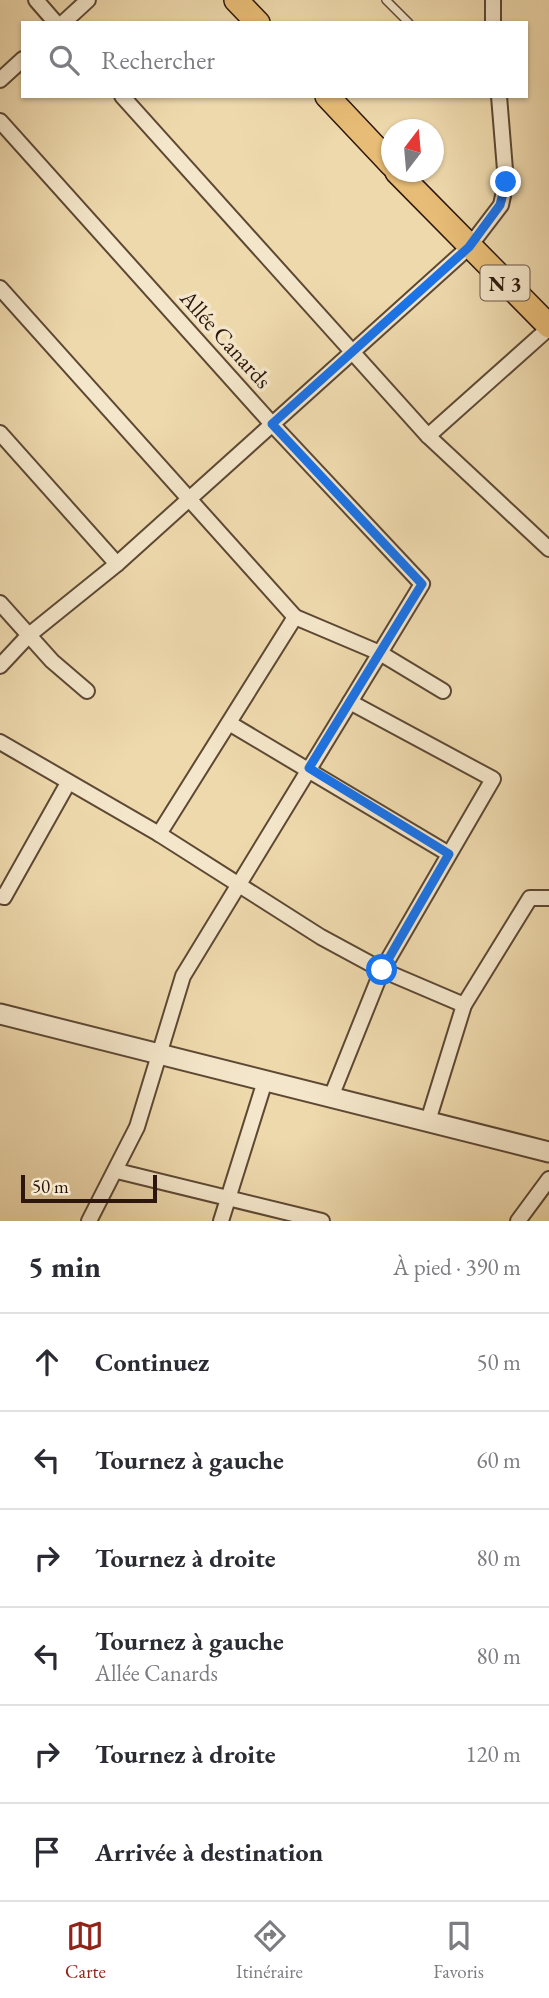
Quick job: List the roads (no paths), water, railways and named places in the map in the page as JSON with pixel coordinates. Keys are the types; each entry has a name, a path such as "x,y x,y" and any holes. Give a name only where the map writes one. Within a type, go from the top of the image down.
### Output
{"main road":[{"path":"236,0 256,21"},
{"path":"329,98 381,154"},
{"name":"N 3","path":"407,182 549,327"}],"street":[{"path":"36,0 54,21"},
{"path":"65,21 88,0"},
{"path":"493,0 493,21"},
{"path":"0,80 21,61"},
{"path":"124,98 428,436 549,550"},
{"path":"0,666 29,635 117,564 469,247 500,205 506,182 499,98"},
{"name":"Allée Canards","path":"0,121 272,424 422,584 380,653"},
{"path":"0,288 295,617 380,653 443,691"},
{"path":"428,436 549,327"},
{"path":"0,433 117,564"},
{"path":"0,603 52,661 87,691"},
{"path":"159,834 295,617"},
{"path":"89,1221 117,1171 137,1127 183,976 380,653"},
{"path":"331,1097 382,970 493,779 350,702"},
{"path":"229,723 309,768 449,854"},
{"path":"0,742 159,834 321,937 382,970 464,1005"},
{"path":"0,896 4,897 68,783"},
{"path":"428,1121 464,1005 530,898 549,898"},
{"path":"0,1014 549,1152"},
{"path":"221,1221 265,1081"},
{"path":"117,1171 321,1221"},
{"path":"518,1221 549,1179"}],"lane":[{"path":"386,0 407,21"}]}
